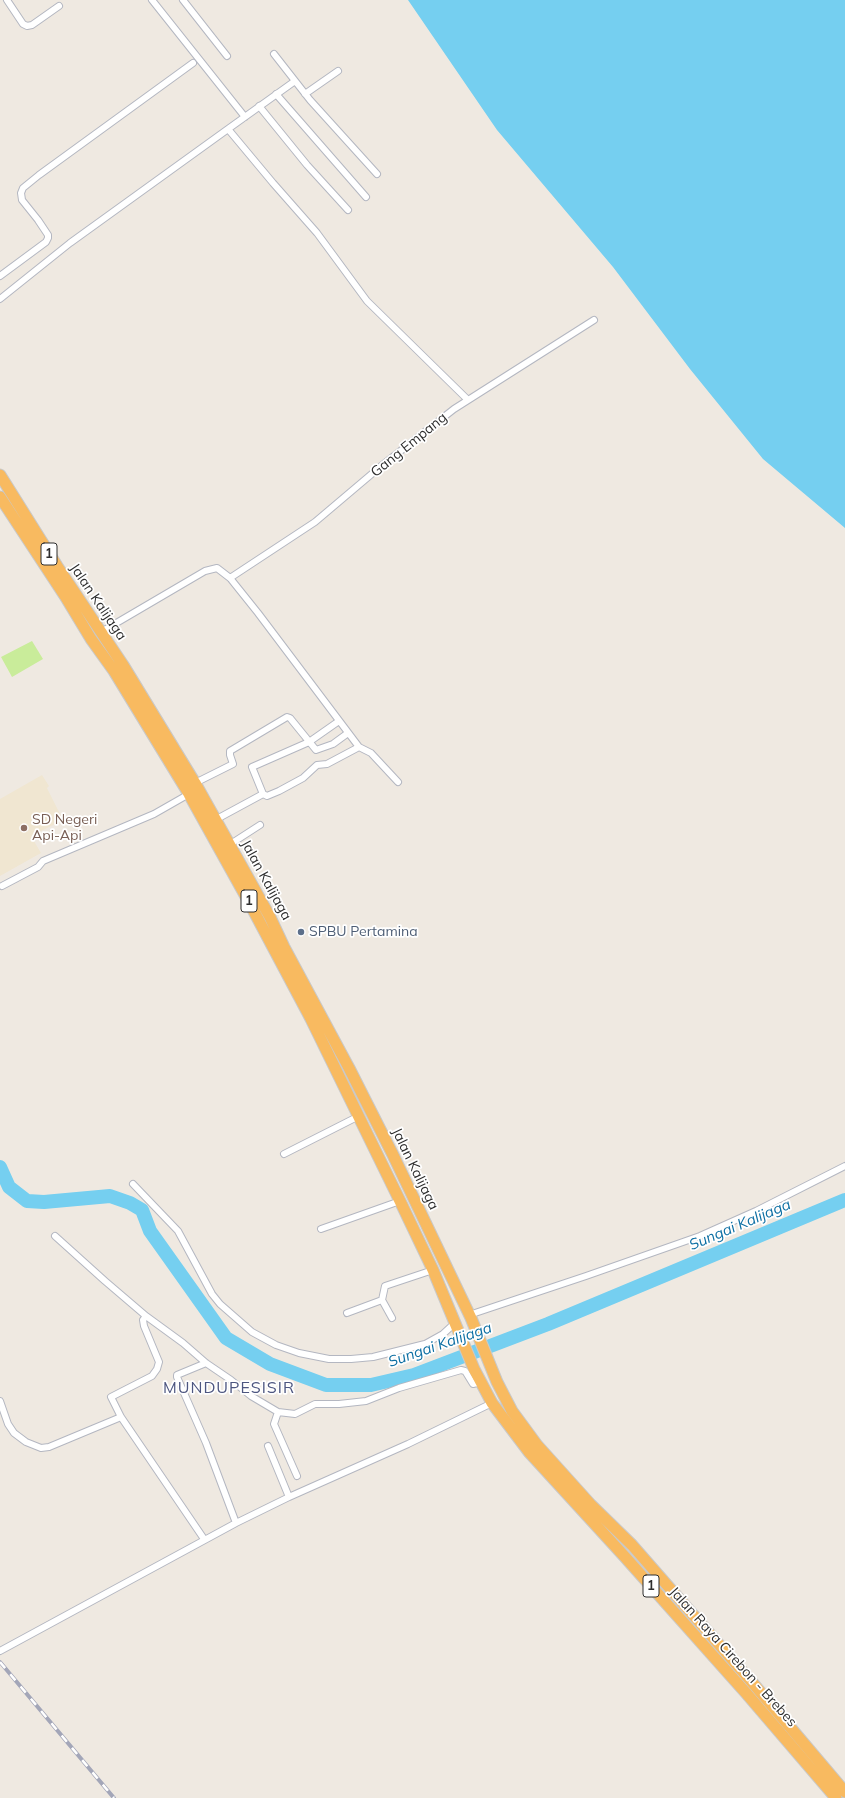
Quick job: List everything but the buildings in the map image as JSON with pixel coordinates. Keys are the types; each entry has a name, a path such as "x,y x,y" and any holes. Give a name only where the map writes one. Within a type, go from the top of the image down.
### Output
{"highway":[{"name":"Jalan Kalijaga","path":"0,475 56,566 101,632 195,783 270,917 284,947 349,1068 393,1155 470,1316 490,1363"},
{"name":"Jalan Kalijaga","path":"0,497 65,596 91,639 114,671 189,794 269,938 359,1116 433,1270 474,1369"},
{"name":"Jalan Raya Cirebon - Brebes","path":"490,1363 504,1398 537,1445 591,1505 632,1546 751,1681 836,1798"},
{"name":"Jalan Raya Cirebon - Brebes","path":"474,1369 492,1403 529,1452 800,1748 845,1792"}],"street":[{"path":"7,0 23,24 27,26 32,25 59,6"},
{"path":"152,0 245,117"},
{"path":"183,0 227,56"},
{"path":"274,54 305,94 377,174"},
{"path":"0,276 46,242 48,238 48,235 38,220 22,200 21,193 23,188 193,63"},
{"path":"305,94 338,71"},
{"path":"0,299 70,243 295,81"},
{"path":"276,94 366,197"},
{"path":"259,106 307,165 348,210"},
{"path":"228,129 317,233 367,301 468,400"},
{"name":"Gang Empang","path":"230,578 315,522 380,467 468,400 594,320"},
{"path":"101,632 205,571 217,568 230,578 303,671 359,747 371,754 398,782"},
{"path":"195,783 234,764 230,751 287,717 292,719 309,742 315,749 318,750 333,744 348,733"},
{"path":"339,721 309,742 252,767 263,794 270,796 299,781 317,765 327,764 359,747"},
{"path":"2,886 38,867 44,861 154,814 189,794"},
{"path":"215,820 263,794"},
{"path":"229,844 260,825"},
{"path":"284,1154 359,1116"},
{"path":"470,1316 700,1236 756,1211 845,1166"},
{"path":"133,1184 178,1231 212,1294 220,1304 252,1332 276,1345 299,1353 329,1358 351,1359 373,1357 425,1344 456,1325"},
{"path":"321,1229 400,1201"},
{"path":"55,1236 146,1316 250,1396 278,1412 295,1414 315,1404 339,1404 366,1401 399,1388 461,1370 464,1371 472,1384 480,1382"},
{"path":"392,1318 382,1300 385,1286 433,1270"},
{"path":"347,1313 382,1300"},
{"path":"146,1316 143,1320 144,1326 159,1362 158,1366 152,1376 111,1397 121,1417 204,1539"},
{"path":"206,1363 176,1377 206,1443 236,1523"},
{"path":"0,1401 8,1424 14,1433 26,1442 41,1448 49,1447 121,1417"},
{"path":"0,1650 204,1539 289,1497 408,1444 492,1403"},
{"path":"278,1412 274,1424 297,1476"},
{"path":"268,1446 289,1497"}],"shaded area":[{"name":"SD Negeri Api-Api","path":"42,775 49,786 47,788 63,820 31,836 41,853 0,876 0,799"}],"green space":[{"path":"32,641 43,659 12,677 1,657"}],"water":[{"path":"408,0 845,0 845,528 763,459 690,369 613,267 497,130"}],"waterway":[{"name":"Sungai Kalijaga","path":"0,1167 9,1187 27,1201 44,1202 110,1196 130,1203 142,1210 150,1231 226,1338 270,1364 326,1385 371,1385 414,1375 548,1324 845,1200"}],"railway":[{"path":"0,1662 114,1798"}],"place":[{"name":"SD Negeri Api-Api","path":"24,828"},
{"name":"SPBU Pertamina","path":"301,932"}],"district":[{"name":"MUNDUPESISIR","path":"229,1388"}]}
